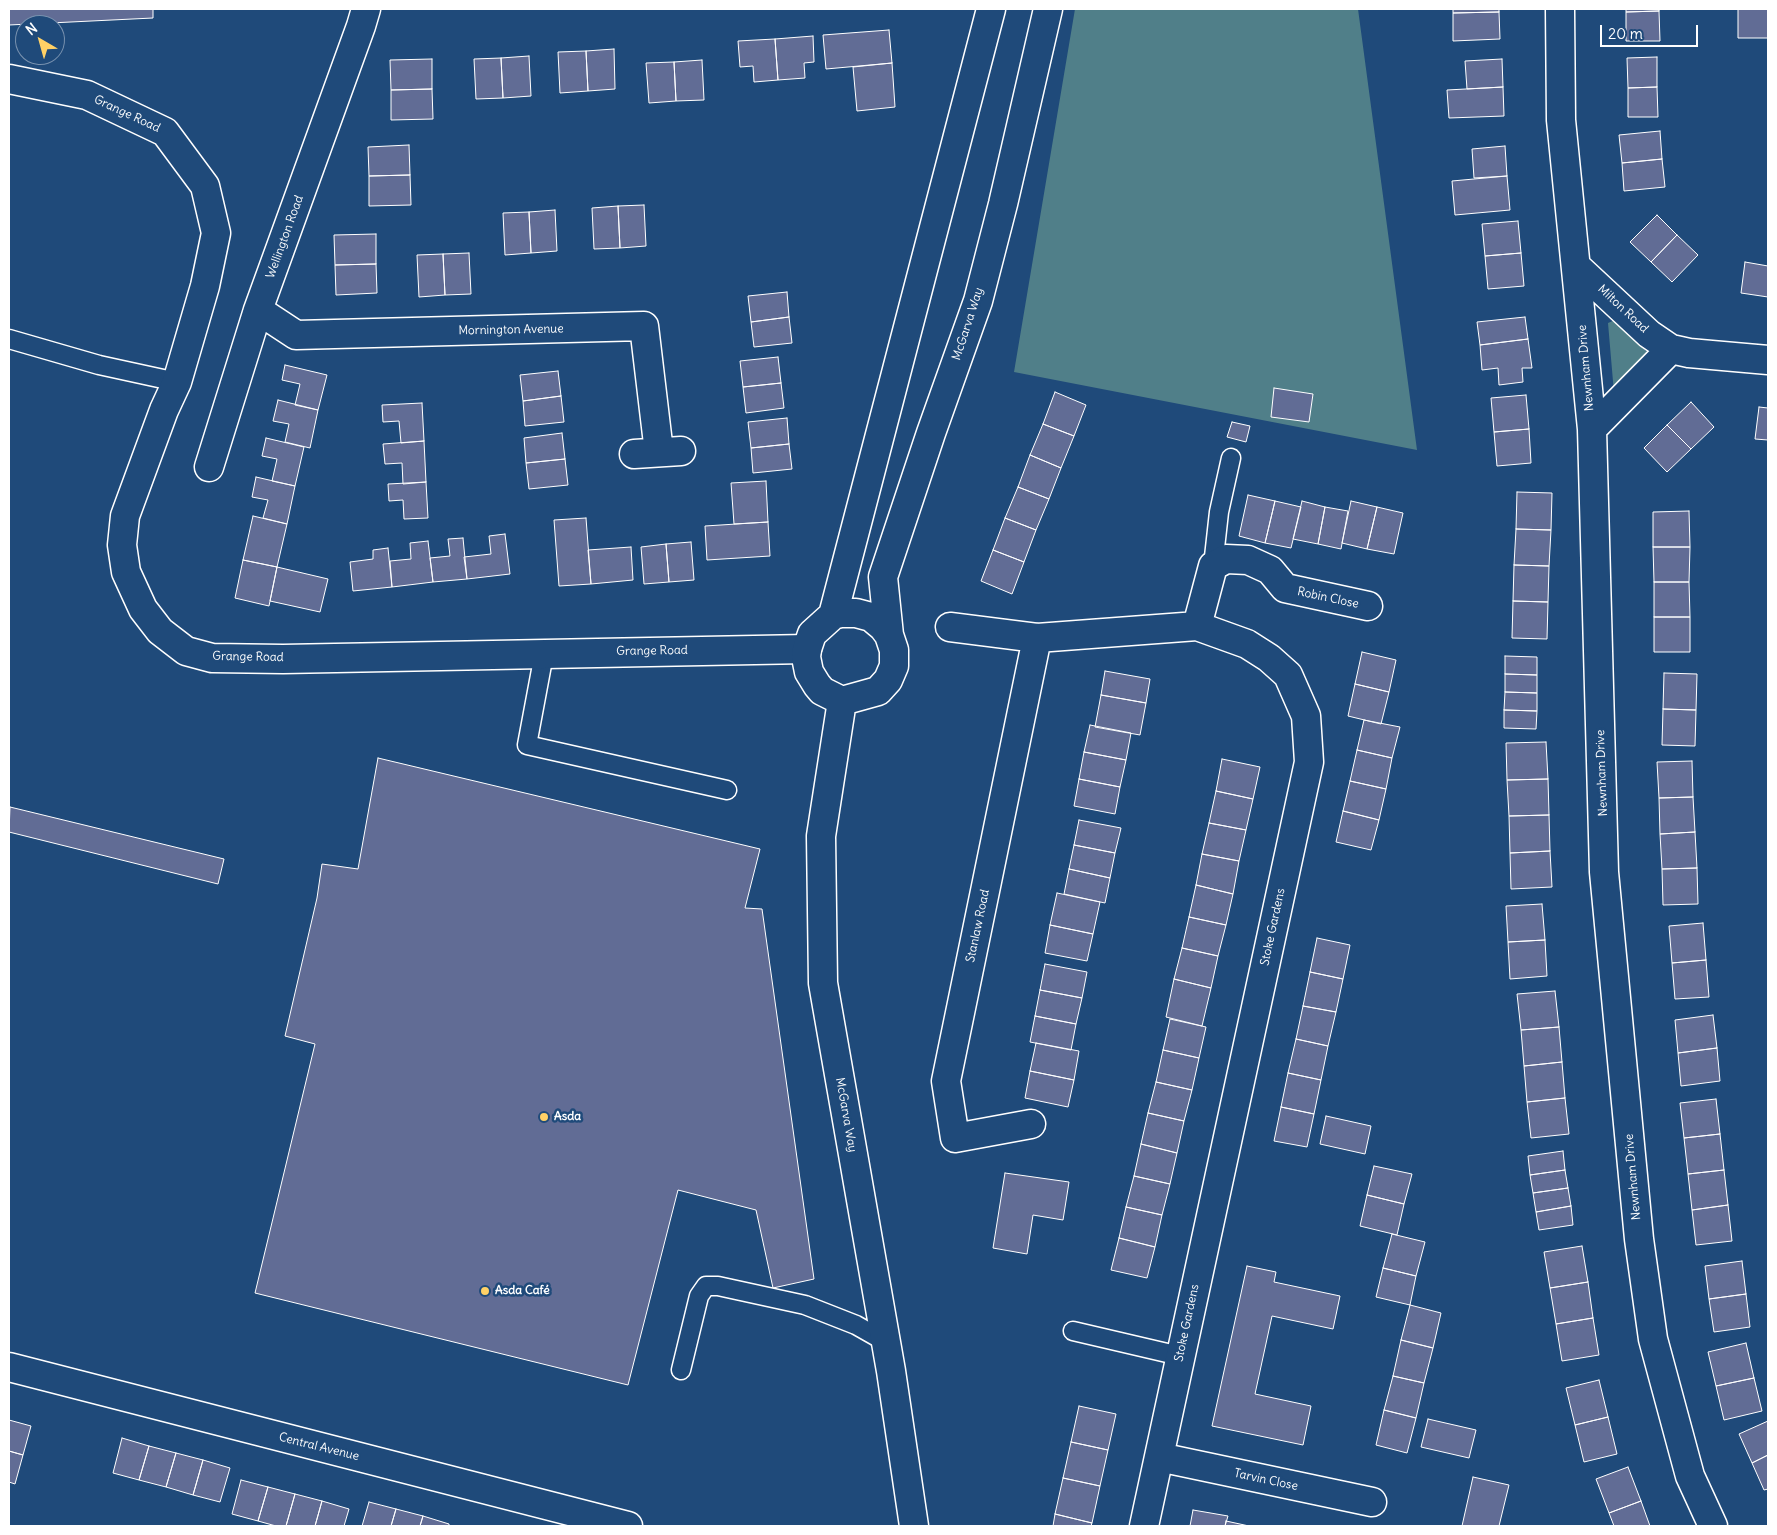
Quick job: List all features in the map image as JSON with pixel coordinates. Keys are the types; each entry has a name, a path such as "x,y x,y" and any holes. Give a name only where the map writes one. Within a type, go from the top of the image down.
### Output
{"street":[{"path":"366,9 371,9"},
{"name":"Wellington Road","path":"208,467 258,310 366,9"},
{"path":"833,615 992,9"},
{"name":"McGarva Way","path":"889,636 883,577 978,301 1003,204 1048,9"},
{"name":"Newnham Drive","path":"1560,9 1561,120 1592,430 1604,872 1639,1239 1653,1339 1690,1476 1713,1526"},
{"name":"Grange Road","path":"9,79 87,96 165,132 205,186 216,233 206,286 177,382 164,410 125,516 122,545 126,572 143,609 160,631 186,651 212,658 266,658 807,649"},
{"name":"Milton Road","path":"1576,266 1649,334 1672,349 1689,353 1768,360"},
{"name":"Mornington Avenue","path":"258,310 296,335 644,326 658,453"},
{"path":"1592,430 1672,349"},
{"name":"Robin Close","path":"1213,566 1226,559 1248,560 1270,570 1285,588 1368,606"},
{"path":"1197,626 1213,566"},
{"path":"856,613 871,618 883,626 889,636 894,650 894,666 888,680 878,691 842,701 822,691 809,672 806,657 812,634 833,615 856,613"},
{"name":"Stoke Gardens","path":"950,627 1037,638 1197,626 1247,644 1269,658 1288,675 1306,716 1309,762 1144,1526"},
{"name":"Stanlaw Road","path":"1031,1124 955,1138 946,1081 1037,638"},
{"name":"McGarva Way","path":"842,701 821,836 823,983 886,1342 914,1526"},
{"name":"Central Avenue","path":"9,1367 628,1526"},
{"name":"Tarvin Close","path":"1159,1458 1372,1502"}],"lane":[{"path":"9,339 99,365 177,382"},
{"path":"1213,566 1219,512 1231,458"},
{"path":"544,654 528,746 727,790"},
{"path":"682,1370 699,1296 706,1286 718,1286 805,1305 856,1325 886,1342"},
{"path":"1073,1331 1180,1356"}],"green space":[{"path":"1075,9 1358,9 1417,450 1014,372"},
{"path":"1615,320 1650,355 1614,393 1608,323"}],"building":[{"path":"9,9 153,9 153,18 65,22 65,15 15,15 15,25 9,25"},
{"path":"1453,9 1499,9 1499,12 1453,13"},
{"path":"1626,9 1659,9 1659,11 1626,12"},
{"path":"1738,9 1768,9 1768,38 1738,38"},
{"path":"1659,11 1660,41 1626,41 1626,12"},
{"path":"1499,12 1500,39 1453,41 1453,13"},
{"path":"889,30 892,63 826,69 823,35"},
{"path":"813,36 814,62 804,63 805,78 778,80 775,39"},
{"path":"775,39 778,80 754,82 753,66 740,67 738,41"},
{"path":"614,49 615,89 588,91 586,51"},
{"path":"586,51 588,91 560,93 558,52"},
{"path":"529,56 531,96 503,98 501,58"},
{"path":"1657,57 1657,87 1628,88 1627,58"},
{"path":"501,58 503,98 476,99 474,59"},
{"path":"432,59 432,89 391,90 390,60"},
{"path":"1502,59 1503,87 1467,89 1465,61"},
{"path":"702,60 704,100 676,101 674,62"},
{"path":"674,62 676,101 649,103 646,63"},
{"path":"892,63 895,107 857,111 853,67"},
{"path":"1503,87 1504,116 1449,118 1447,90"},
{"path":"1657,87 1658,117 1628,117 1628,88"},
{"path":"432,89 433,119 391,120 391,90"},
{"path":"1660,131 1662,159 1622,163 1619,135"},
{"path":"409,145 410,175 369,176 368,147"},
{"path":"1505,146 1507,176 1474,178 1472,149"},
{"path":"1662,159 1665,187 1624,191 1622,163"},
{"path":"410,175 411,205 369,206 369,176"},
{"path":"1507,176 1510,210 1455,215 1452,181"},
{"path":"644,205 646,246 620,248 618,206"},
{"path":"618,206 620,248 594,249 592,208"},
{"path":"555,210 557,251 531,253 529,212"},
{"path":"529,212 531,253 505,255 503,213"},
{"path":"1657,215 1677,235 1651,262 1630,242"},
{"path":"1518,221 1521,253 1485,256 1482,224"},
{"path":"376,234 376,264 335,265 334,235"},
{"path":"1677,235 1698,255 1672,282 1651,262"},
{"path":"469,253 471,294 445,295 443,254"},
{"path":"1521,253 1524,286 1488,289 1485,256"},
{"path":"443,254 445,295 419,297 417,255"},
{"path":"1745,262 1768,266 1768,297 1741,293"},
{"path":"376,264 377,293 336,295 335,265"},
{"path":"787,292 789,317 751,322 748,296"},
{"path":"789,317 792,343 754,347 751,322"},
{"path":"1525,317 1528,339 1480,345 1477,322"},
{"path":"1528,339 1532,368 1522,368 1523,382 1499,385 1498,368 1482,370 1480,345"},
{"path":"778,357 781,383 743,387 740,361"},
{"path":"285,365 327,375 318,410 295,405 300,384 282,380"},
{"path":"558,371 561,396 523,401 520,375"},
{"path":"781,383 784,408 746,413 743,387"},
{"path":"1274,388 1313,394 1309,422 1271,417"},
{"path":"1055,392 1086,405 1074,436 1043,424"},
{"path":"1526,395 1529,429 1494,432 1491,398"},
{"path":"561,396 564,422 525,426 523,401"},
{"path":"278,400 318,410 310,448 285,442 289,424 273,421"},
{"path":"1691,402 1714,427 1691,449 1667,425"},
{"path":"422,403 424,441 401,443 399,421 383,422 382,405"},
{"path":"1759,407 1768,408 1768,440 1755,439"},
{"path":"787,418 789,444 751,448 748,422"},
{"path":"1232,422 1250,426 1246,442 1227,437"},
{"path":"1043,424 1074,436 1061,468 1030,455"},
{"path":"1667,425 1691,449 1667,472 1644,448"},
{"path":"1529,429 1531,463 1497,466 1494,432"},
{"path":"562,433 565,459 526,463 524,438"},
{"path":"266,438 304,447 295,486 272,481 277,459 262,456"},
{"path":"424,441 426,482 403,484 402,463 385,464 383,444"},
{"path":"789,444 792,469 753,473 751,448"},
{"path":"1030,455 1061,468 1049,499 1018,487"},
{"path":"565,459 568,485 529,489 526,463"},
{"path":"256,477 295,486 287,524 263,518 268,500 252,497"},
{"path":"766,481 768,522 734,524 731,483"},
{"path":"426,482 428,518 404,519 403,500 389,501 388,484"},
{"path":"1018,487 1049,499 1036,530 1005,518"},
{"path":"1517,492 1552,493 1551,530 1516,529"},
{"path":"1248,495 1275,501 1265,543 1239,536"},
{"path":"1275,501 1301,507 1291,548 1265,543"},
{"path":"1302,501 1325,507 1318,544 1293,539"},
{"path":"1351,501 1377,507 1367,549 1342,543"},
{"path":"1325,507 1348,511 1341,549 1318,544"},
{"path":"1377,507 1403,513 1394,554 1367,549"},
{"path":"1689,511 1690,547 1653,547 1653,512"},
{"path":"253,516 287,524 277,567 243,560"},
{"path":"586,518 591,584 559,586 554,520"},
{"path":"1005,518 1036,530 1024,562 993,550"},
{"path":"768,522 770,556 707,560 705,526"},
{"path":"1516,529 1551,530 1549,566 1514,565"},
{"path":"505,534 510,574 467,579 464,557 491,554 489,536"},
{"path":"463,538 467,579 433,582 430,558 450,556 448,539"},
{"path":"428,541 433,582 392,587 390,561 411,559 410,543"},
{"path":"691,542 694,580 669,582 666,544"},
{"path":"666,544 669,582 644,584 641,547"},
{"path":"631,547 633,580 591,584 588,550"},
{"path":"1653,547 1690,547 1689,582 1654,582"},
{"path":"388,548 392,587 353,591 350,562 373,559 373,550"},
{"path":"993,550 1024,562 1012,594 981,581"},
{"path":"243,560 277,567 269,606 235,598"},
{"path":"1514,565 1549,566 1548,602 1513,601"},
{"path":"277,567 328,579 320,612 270,601"},
{"path":"1654,582 1689,582 1690,617 1654,617"},
{"path":"1513,601 1548,602 1547,639 1512,638"},
{"path":"1654,617 1690,617 1690,652 1654,652"},
{"path":"1362,652 1396,660 1389,692 1355,684"},
{"path":"1505,656 1537,657 1537,675 1505,674"},
{"path":"1105,671 1150,679 1146,703 1101,695"},
{"path":"1664,673 1697,674 1696,710 1663,709"},
{"path":"1505,674 1537,675 1537,693 1505,692"},
{"path":"1355,684 1389,692 1381,724 1348,716"},
{"path":"1505,692 1537,693 1537,711 1504,710"},
{"path":"1101,695 1146,703 1140,735 1095,727"},
{"path":"1663,709 1696,710 1695,746 1662,745"},
{"path":"1504,710 1537,711 1536,729 1504,728"},
{"path":"1364,720 1400,727 1392,758 1357,750"},
{"path":"1090,725 1131,733 1126,760 1084,752"},
{"path":"1546,742 1548,779 1507,780 1506,743"},
{"path":"1357,750 1392,758 1386,789 1350,781"},
{"path":"1084,752 1126,760 1120,787 1079,779"},
{"name":"Asda","path":"378,758 760,849 745,908 762,909 814,1279 773,1288 756,1210 678,1190 628,1385 255,1293 315,1044 285,1036 317,898 322,864 358,869"},
{"path":"1222,759 1260,767 1253,799 1216,791"},
{"path":"1692,761 1693,797 1659,798 1657,762"},
{"path":"1079,779 1120,787 1115,814 1074,806"},
{"path":"1548,779 1549,815 1509,816 1507,780"},
{"path":"1350,781 1386,789 1379,820 1343,811"},
{"path":"1216,791 1253,799 1246,830 1209,823"},
{"path":"1693,797 1695,832 1660,834 1659,798"},
{"path":"10,807 224,859 218,884 9,832"},
{"path":"1343,811 1379,820 1371,850 1336,842"},
{"path":"1549,815 1550,851 1510,853 1509,816"},
{"path":"1079,820 1121,828 1115,853 1074,845"},
{"path":"1209,823 1246,830 1239,861 1202,854"},
{"path":"1695,832 1697,868 1662,869 1660,834"},
{"path":"1074,845 1115,853 1110,878 1069,869"},
{"path":"1550,851 1552,887 1511,889 1510,853"},
{"path":"1202,854 1239,861 1233,894 1196,885"},
{"path":"1697,868 1698,904 1663,905 1662,869"},
{"path":"1069,869 1110,878 1105,903 1064,894"},
{"path":"1196,885 1233,894 1226,925 1189,917"},
{"path":"1057,893 1100,902 1093,934 1050,925"},
{"path":"1542,904 1545,940 1508,942 1506,906"},
{"path":"1189,917 1226,925 1218,956 1182,948"},
{"path":"1703,923 1706,960 1672,963 1669,926"},
{"path":"1050,925 1093,934 1087,961 1045,953"},
{"path":"1317,938 1350,945 1343,979 1310,972"},
{"path":"1545,940 1547,976 1510,979 1508,942"},
{"path":"1182,948 1218,956 1211,988 1174,979"},
{"path":"1706,960 1709,997 1675,999 1672,963"},
{"path":"1045,964 1087,972 1082,998 1040,990"},
{"path":"1310,972 1343,979 1336,1012 1303,1006"},
{"path":"1174,979 1211,988 1202,1026 1166,1017"},
{"path":"1040,990 1082,998 1076,1024 1035,1016"},
{"path":"1555,991 1559,1027 1521,1030 1517,994"},
{"path":"1303,1006 1336,1012 1328,1046 1296,1039"},
{"path":"1713,1015 1717,1048 1678,1053 1675,1020"},
{"path":"1035,1016 1076,1024 1071,1050 1030,1042"},
{"path":"1170,1019 1206,1027 1199,1058 1163,1050"},
{"path":"1559,1027 1562,1062 1524,1066 1521,1030"},
{"path":"1296,1039 1328,1046 1321,1080 1288,1073"},
{"path":"1036,1043 1079,1051 1074,1080 1030,1071"},
{"path":"1717,1048 1720,1081 1681,1086 1678,1053"},
{"path":"1163,1050 1199,1058 1192,1090 1156,1082"},
{"path":"1562,1062 1565,1098 1527,1102 1524,1066"},
{"path":"1030,1071 1074,1080 1068,1107 1025,1098"},
{"path":"1288,1073 1321,1080 1314,1114 1281,1107"},
{"path":"1156,1082 1192,1090 1184,1121 1148,1113"},
{"path":"1565,1098 1569,1134 1531,1138 1527,1102"},
{"path":"1716,1099 1720,1134 1684,1138 1680,1103"},
{"path":"1281,1107 1314,1114 1307,1147 1274,1141"},
{"path":"1148,1113 1184,1121 1177,1153 1141,1144"},
{"path":"1326,1116 1371,1126 1365,1154 1320,1144"},
{"path":"1720,1134 1724,1170 1688,1174 1684,1138"},
{"path":"1141,1144 1177,1153 1170,1184 1134,1176"},
{"path":"1563,1151 1565,1170 1530,1175 1528,1156"},
{"path":"1374,1166 1412,1174 1404,1204 1367,1195"},
{"path":"1565,1170 1568,1188 1533,1193 1530,1175"},
{"path":"1724,1170 1728,1205 1692,1210 1688,1174"},
{"path":"1005,1173 1069,1182 1063,1220 1033,1215 1027,1254 993,1248"},
{"path":"1134,1176 1170,1184 1162,1215 1126,1207"},
{"path":"1568,1188 1571,1206 1536,1212 1533,1193"},
{"path":"1367,1195 1404,1204 1397,1235 1360,1226"},
{"path":"1728,1205 1732,1241 1696,1245 1692,1210"},
{"path":"1571,1206 1573,1225 1539,1230 1536,1212"},
{"path":"1126,1207 1162,1215 1155,1247 1119,1238"},
{"path":"1392,1234 1425,1242 1416,1276 1383,1268"},
{"path":"1119,1238 1155,1247 1147,1278 1111,1270"},
{"path":"1582,1246 1588,1282 1550,1288 1544,1252"},
{"path":"1742,1261 1746,1294 1709,1299 1705,1266"},
{"path":"1247,1266 1276,1272 1274,1282 1340,1296 1333,1329 1272,1316 1255,1394 1311,1406 1303,1445 1212,1426"},
{"path":"1383,1268 1416,1276 1410,1305 1376,1297"},
{"path":"1588,1282 1593,1318 1556,1324 1550,1288"},
{"path":"1746,1294 1750,1327 1714,1332 1709,1299"},
{"path":"1410,1305 1441,1313 1433,1348 1401,1340"},
{"path":"1593,1318 1599,1355 1562,1361 1556,1324"},
{"path":"1401,1340 1433,1348 1424,1383 1393,1376"},
{"path":"1746,1343 1754,1378 1716,1386 1708,1352"},
{"path":"1393,1376 1424,1383 1416,1418 1384,1410"},
{"path":"1754,1378 1762,1411 1724,1420 1716,1386"},
{"path":"1599,1380 1608,1417 1575,1425 1566,1388"},
{"path":"1079,1406 1116,1414 1108,1450 1071,1442"},
{"path":"1384,1410 1416,1418 1407,1453 1376,1445"},
{"path":"1608,1417 1617,1454 1584,1462 1575,1425"},
{"path":"1428,1419 1476,1430 1469,1458 1421,1447"},
{"path":"9,1420 31,1426 23,1455 9,1451"},
{"path":"1768,1421 1768,1455 1752,1463 1739,1434"},
{"path":"122,1438 149,1446 139,1480 113,1473"},
{"path":"1071,1442 1108,1450 1100,1486 1063,1478"},
{"path":"149,1446 176,1453 166,1487 139,1480"},
{"path":"9,1451 23,1455 15,1484 9,1482"},
{"path":"176,1453 203,1460 193,1495 166,1487"},
{"path":"1768,1455 1768,1489 1764,1490 1752,1463"},
{"path":"203,1460 230,1468 220,1502 193,1495"},
{"path":"1628,1467 1641,1501 1609,1513 1596,1479"},
{"path":"1473,1477 1509,1485 1499,1526 1462,1526"},
{"path":"1063,1478 1100,1486 1092,1523 1055,1514"},
{"path":"241,1480 268,1487 258,1521 232,1514"},
{"path":"268,1487 295,1494 286,1526 276,1526 258,1521"},
{"path":"295,1494 322,1501 315,1526 286,1526"},
{"path":"322,1501 349,1509 344,1526 315,1526"},
{"path":"1641,1501 1650,1526 1614,1526 1609,1513"},
{"path":"369,1502 396,1509 391,1526 362,1526"},
{"path":"396,1509 423,1516 420,1526 391,1526"},
{"path":"1193,1510 1228,1516 1225,1526 1190,1526"},
{"path":"1055,1514 1092,1523 1091,1526 1053,1526"},
{"path":"423,1516 449,1524 449,1526 420,1526"},
{"path":"1226,1521 1249,1526 1225,1526"}],"place":[{"name":"Asda","path":"544,1117"},
{"name":"Asda Café","path":"485,1291"}]}
